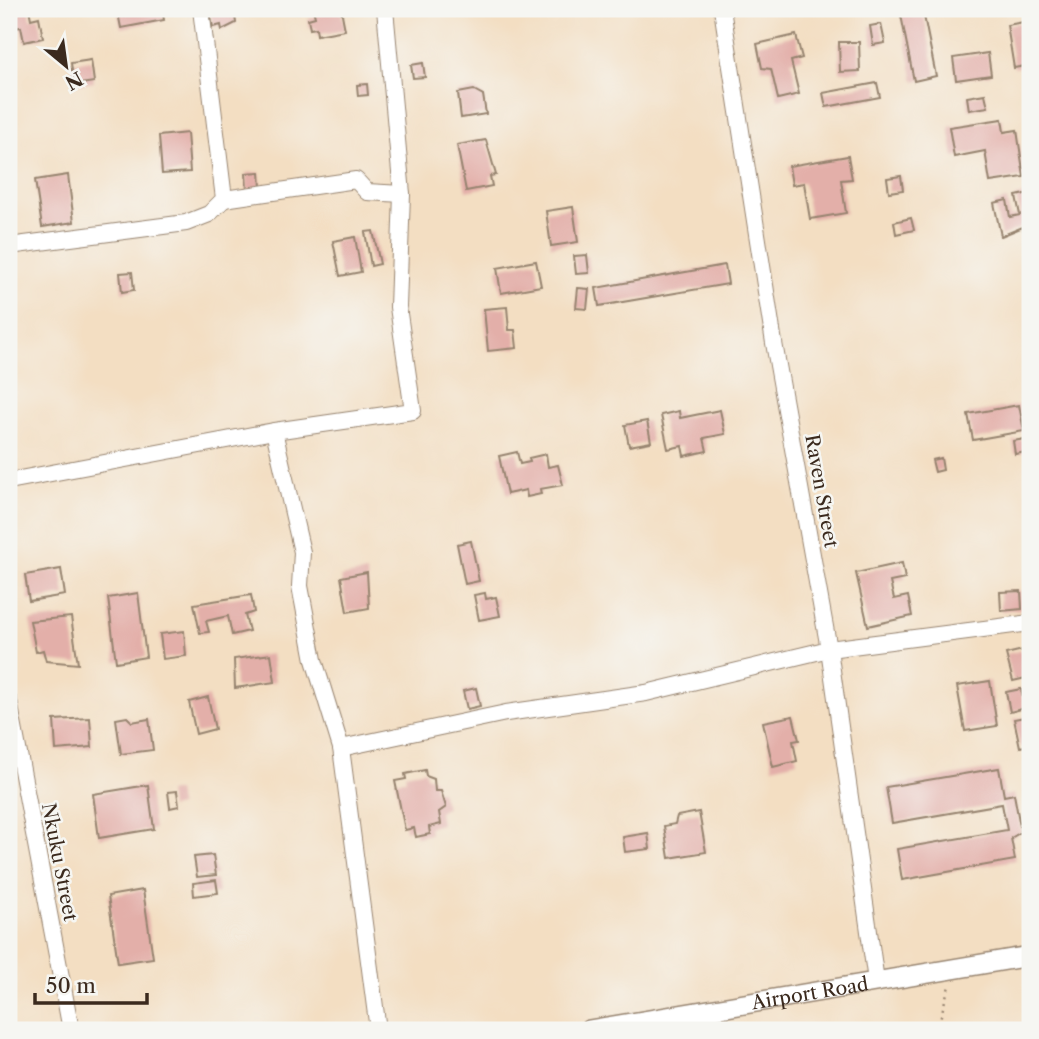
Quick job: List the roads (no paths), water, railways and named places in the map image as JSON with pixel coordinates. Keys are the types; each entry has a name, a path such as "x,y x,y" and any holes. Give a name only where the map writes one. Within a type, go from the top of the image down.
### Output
{"street":[{"path":"201,9 224,199"},
{"path":"9,481 274,431 413,411 398,307 402,194 385,9"},
{"name":"Raven Street","path":"722,9 775,343 829,649 876,981"},
{"path":"9,246 186,223 209,214 224,199 356,180 367,192 402,194"},
{"path":"274,431 302,552 300,586 314,660 341,748 378,1030"},
{"path":"341,748 506,713 646,693 730,671 805,657 829,649 1030,623"},
{"name":"Nkuku Street","path":"9,701 71,1030"},
{"name":"Airport Road","path":"589,1030 1030,957"}]}
